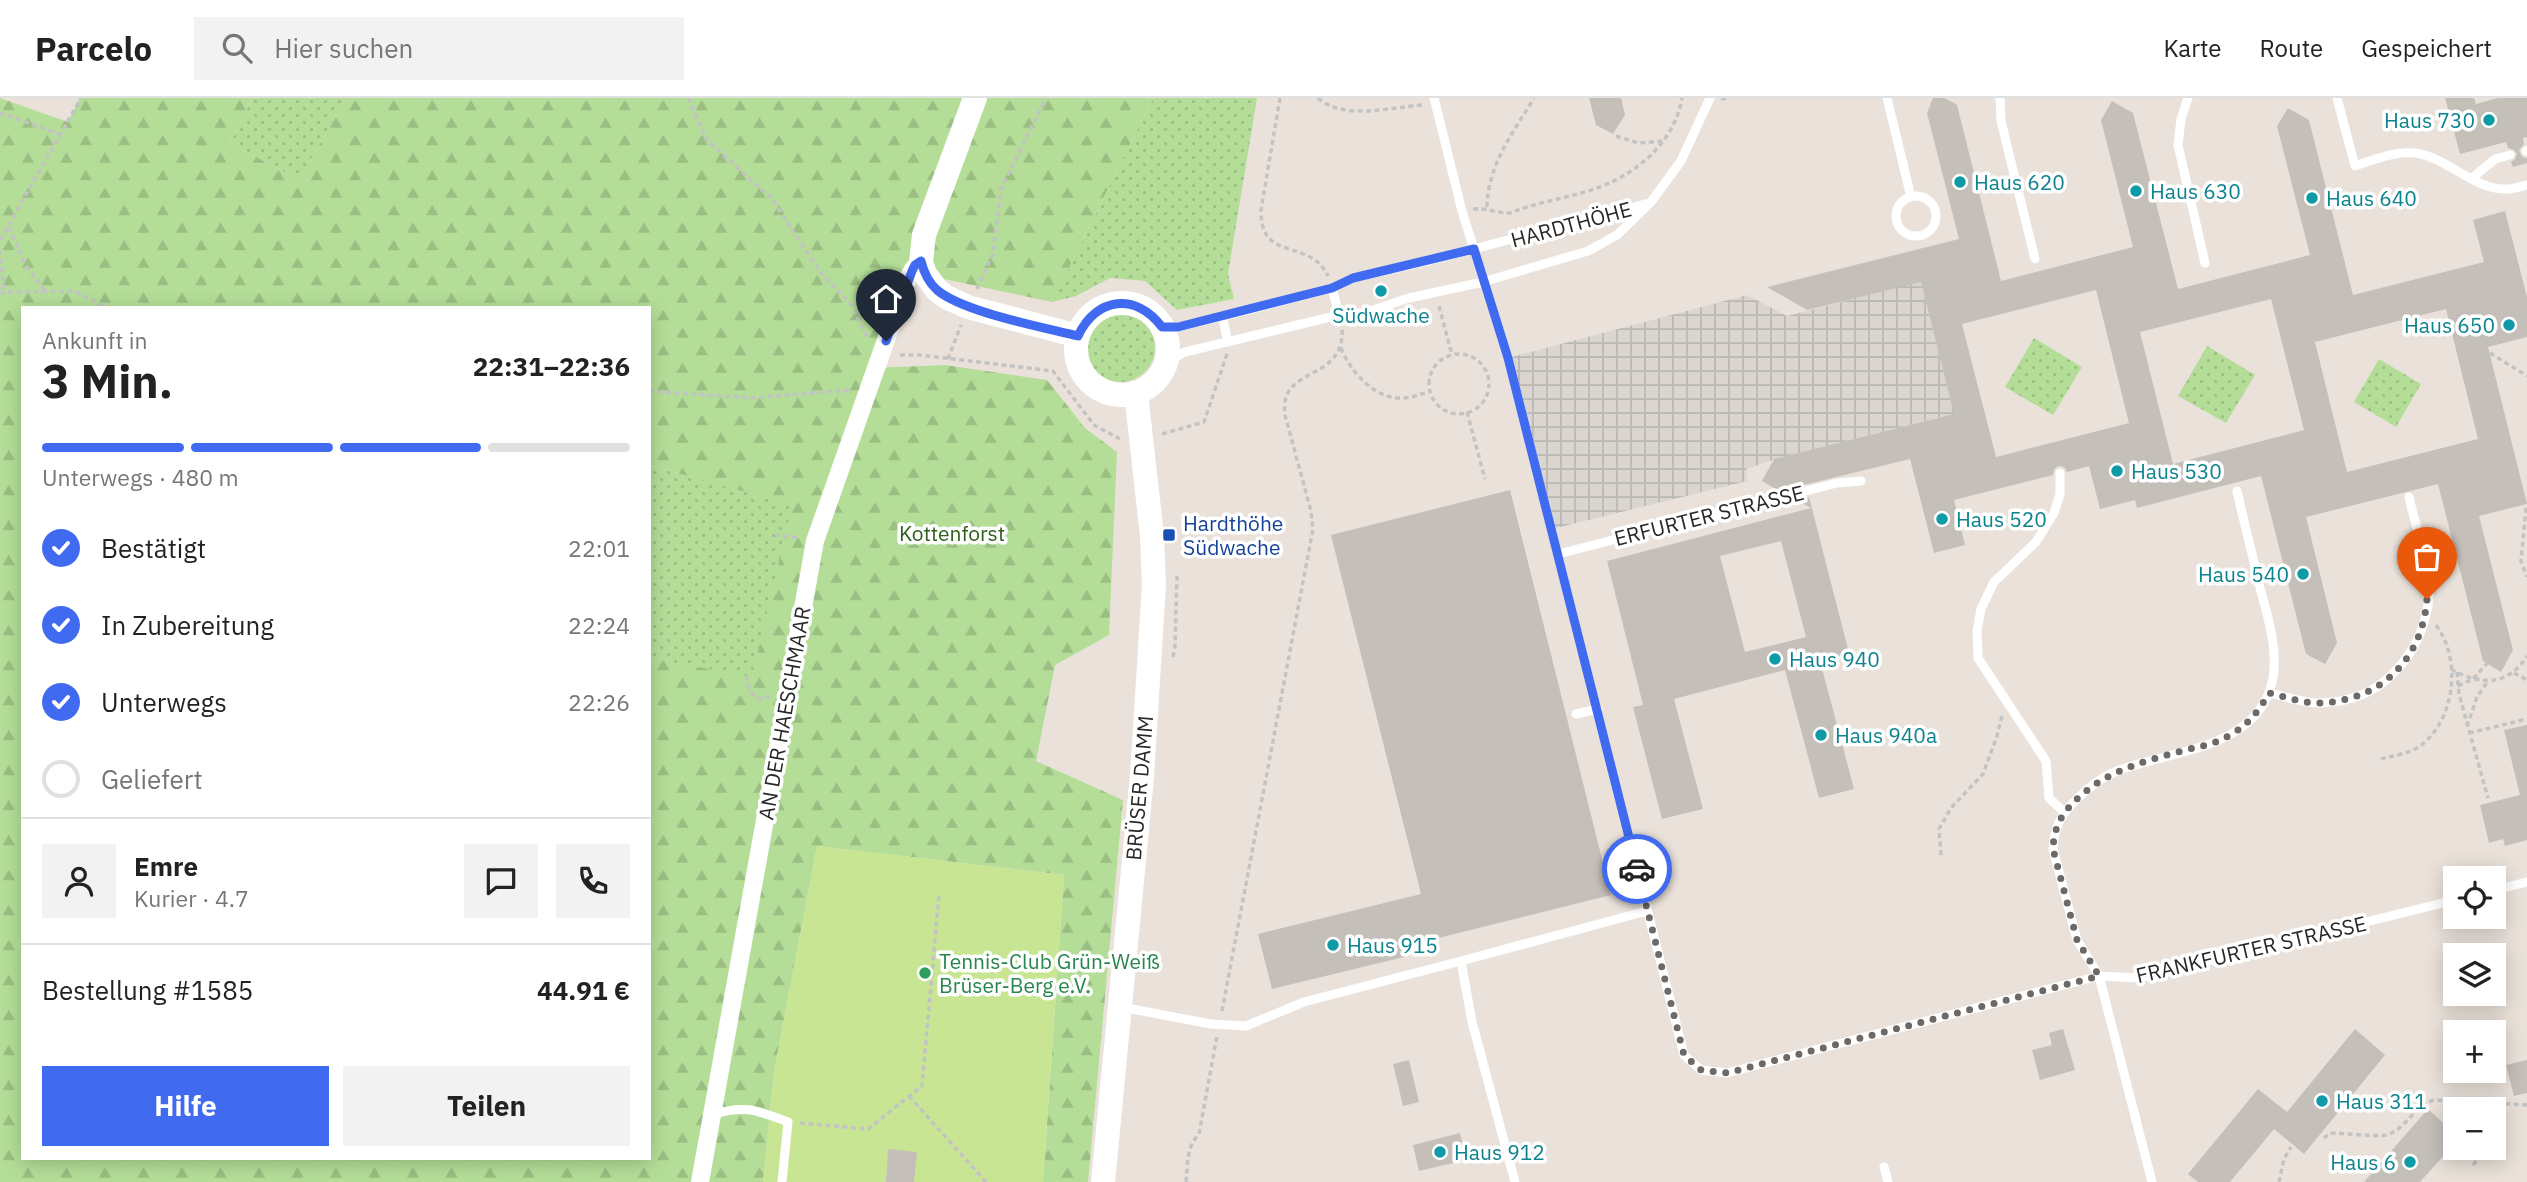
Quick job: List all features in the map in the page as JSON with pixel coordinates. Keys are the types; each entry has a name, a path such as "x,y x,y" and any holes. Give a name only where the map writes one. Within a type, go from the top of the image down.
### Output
{"street":[{"name":"AN DER HAESCHMAAR","path":"700,1182 815,541 867,389 912,271 921,261 924,235 975,98"},
{"path":"921,261 925,274 946,297 968,307 1078,336"},
{"path":"1130,304 1143,309 1162,327 1167,345 1166,362 1149,387 1119,396 1103,392 1089,382 1080,369 1076,353 1078,336 1083,324 1092,314 1104,307 1130,304"},
{"name":"BRÜSER DAMM","path":"1103,1182 1142,777 1154,584 1152,536 1136,393"}],"lane":[{"path":"1651,202 1681,161 1710,98"},
{"path":"1887,98 1911,197"},
{"path":"2000,98 2001,121 2035,259"},
{"path":"2188,98 2181,119 2178,145 2205,263"},
{"path":"2337,98 2355,166 2404,152 2424,155 2448,164 2472,178 2505,190 2527,185"},
{"path":"1119,1007 1219,1025 1246,1026 1304,1002 1647,911 1508,358 1462,211 1435,101"},
{"path":"2472,178 2496,159 2510,155"},
{"path":"1911,197 1923,198 1933,205 1936,211 1934,225 1923,235 1908,235 1898,225 1896,210 1911,197"},
{"name":"HARDTHÖHE","path":"1162,327 1178,327 1332,288 1353,278 1651,202"},
{"name":"HARDTHÖHE","path":"1166,362 1185,352 1339,315 1364,313 1409,298 1483,282 1588,251 1617,235 1651,202"},
{"path":"1332,288 1339,315"},
{"path":"1222,316 1228,342"},
{"path":"2060,473 2060,494 2054,513 2036,542 1994,582 1981,609 1977,631 1978,658 2046,761 2049,798 2063,811"},
{"name":"ERFURTER STRASSE","path":"1558,554 1837,482 1861,481"},
{"path":"2152,1182 2099,976 2077,940 2053,849 2054,835 2063,811 2090,786 2114,772 2217,742 2248,722 2269,693 2274,667 2272,637 2236,491"},
{"path":"2269,693 2314,703 2340,701 2367,693 2385,683 2402,665 2426,616 2429,582 2409,497"},
{"path":"1576,714 1598,709"},
{"path":"2506,887 2527,882"},
{"name":"FRANKFURTER STRASSE","path":"1647,911 1684,1055 1701,1070 1727,1073 2099,976 2139,978 2443,903"},
{"path":"1461,961 1472,1022 1515,1182"},
{"path":"711,1115 741,1108 753,1109 788,1122 782,1182"},
{"path":"1884,1167 1888,1182"}],"path":[{"path":"0,240 81,98"},
{"path":"688,98 707,140 772,199 822,275 851,304 877,365 897,355 947,359 993,253 1001,189 1046,98"},
{"path":"1280,98 1261,211 1262,229 1271,242 1318,260 1328,273 1332,288"},
{"path":"1318,98 1326,106 1352,111 1435,101"},
{"path":"1487,207 1493,170 1501,150 1534,98"},
{"path":"1462,211 1487,207 1496,212 1510,213 1590,190 1635,168 1664,141 1675,123 1682,98"},
{"path":"0,113 62,135"},
{"path":"1616,136 1638,143 1664,141"},
{"path":"8,226 26,266 45,291"},
{"path":"0,250 2,293 74,291 104,306"},
{"path":"1436,292 1452,355"},
{"path":"1186,1182 1191,1141 1199,1134 1313,529 1311,511 1285,415 1284,400 1293,385 1331,362 1341,348 1343,337 1339,315"},
{"path":"1160,434 1204,422 1227,353 1228,342"},
{"path":"1341,348 1361,378 1382,394 1406,398 1430,391"},
{"path":"2490,353 2527,376"},
{"path":"1452,355 1467,355 1476,359 1488,377 1488,390 1483,401 1467,412 1454,413 1441,408 1430,391 1432,372 1440,360 1452,355"},
{"path":"651,391 752,398 867,389"},
{"path":"1467,412 1485,479"},
{"path":"2526,508 2521,561 2527,577"},
{"path":"775,534 815,541"},
{"path":"2381,759 2412,751 2425,743 2437,728 2450,691 2449,651 2444,636 2426,616"},
{"path":"2451,669 2473,679 2488,681 2514,673 2527,656"},
{"path":"2458,685 2473,679 2488,662"},
{"path":"2457,672 2467,726 2488,799"},
{"path":"2514,673 2527,680"},
{"path":"746,676 750,692 759,699 787,694"},
{"path":"2467,726 2477,697 2488,681"},
{"path":"1941,855 1939,829 1951,808 1983,774 1997,736 1999,719 2003,713 2012,709"},
{"path":"2469,733 2527,719"},
{"path":"788,1122 867,1129 922,1086 939,894"},
{"path":"909,1096 986,1182"},
{"path":"2324,1138 2330,1133 2386,1135 2424,1103 2443,1100"},
{"path":"2506,1103 2527,1105"},
{"path":"2279,1182 2284,1159 2291,1147"},
{"path":"2473,1165 2477,1160"}],"green space":[{"name":"Kottenforst","path":"0,98 68,122 80,98 252,98 230,143 299,180 346,98 1153,98 1052,302 911,272 873,368 945,365 1047,380 1085,428 1117,452 1109,635 1055,665 1036,761 1123,800 1088,1182 1043,1182 1064,875 817,846 774,1072 763,1182 0,1182"},
{"path":"252,98 346,98 299,180 230,143"},
{"path":"1153,98 1257,98 1228,274 1234,299 1177,310 1145,281 1110,278 1076,296 1052,302"},
{"path":"1121,314 1134,317 1145,324 1152,335 1155,348 1152,361 1145,372 1134,379 1121,382 1108,379 1097,372 1090,361 1087,348 1090,335 1097,324 1108,317"},
{"path":"2034,338 2082,367 2053,415 2005,387"},
{"path":"2207,346 2255,375 2226,423 2178,396"},
{"path":"2379,359 2421,384 2396,427 2354,402"},
{"path":"651,466 793,505 752,678 651,658"},
{"name":"Tennis-Club Grün-Weiß Brüser-Berg e.V.","path":"817,846 1064,875 1043,1182 763,1182 774,1072"}],"shaded area":[{"path":"1925,280 1923,291 1957,424 1941,417 1779,458 1746,469 1747,481 1552,529 1508,358 1747,295 1787,316"}],"building":[{"path":"1589,98 1621,98 1625,115 1613,134 1596,125"},
{"path":"1933,98 1945,98 1957,105 2001,281 2133,247 2101,120 2112,101 2133,113 2178,289 2310,255 2277,126 2288,108 2309,120 2353,295 2484,262 2473,220 2505,211 2527,297 2527,337 2488,347 2527,504 2479,516 2513,650 2501,672 2483,661 2438,484 2306,517 2337,643 2325,664 2306,654 2261,476 2137,508 2135,500 2100,509 2089,466 2067,472 2064,467 2059,466 2054,469 2053,475 1954,500 1965,545 1934,553 1910,459 1779,491 1762,481 1774,459 1954,414 1921,282 1807,310 1767,287 1959,239 1927,113","holes":["2096,290 2129,423 1996,457 1962,324","2271,299 2304,430 2173,464 2140,332","2446,309 2478,439 2347,472 2315,342"]},
{"name":"Haus 730","path":"2445,98 2474,98 2476,104 2498,98 2527,98 2527,137 2523,138 2524,144 2519,150 2522,157 2527,158 2527,163 2513,167 2511,162 2517,154 2508,148 2506,142 2460,154"},
{"path":"1510,490 1611,895 1406,946 1408,956 1272,989 1258,934 1421,894 1331,535"},
{"name":"Haus 940","path":"1809,497 1849,653 1820,661 1854,789 1819,798 1785,670 1674,699 1703,809 1662,819 1633,707 1643,705 1607,561 1811,508 1797,500","holes":["1781,541 1806,637 1745,652 1720,556"]},
{"path":"2527,725 2527,840 2505,846 2503,839 2489,843 2480,805 2520,795 2504,730"},
{"path":"2063,1029 2075,1070 2040,1080 2032,1050 2052,1045 2049,1033"},
{"name":"Haus 311","path":"2355,1029 2385,1055 2304,1154 2274,1129 2230,1182 2198,1182 2188,1174 2258,1089 2287,1112"},
{"path":"1409,1060 1419,1102 1403,1106 1393,1064"},
{"path":"2527,1060 2527,1093 2514,1096 2506,1065"},
{"name":"Haus 6","path":"2428,1109 2443,1123 2443,1156 2420,1182 2364,1182"},
{"name":"Haus 912","path":"1460,1133 1466,1160 1419,1171 1413,1145"},
{"path":"888,1149 917,1152 914,1182 886,1182"}],"way so far":[{"path":"1637,869 1684,1055 1701,1070 1727,1073 2099,976 2077,940 2053,849 2054,835 2063,811 2090,786 2114,772 2217,742 2232,734 2260,709 2269,693 2314,703 2340,701 2367,693 2385,683 2402,665 2416,641 2426,616 2427,599"}],"place":[{"name":"Haus 730","path":"2489,120"},
{"name":"Haus 620","path":"1960,182"},
{"name":"Haus 630","path":"2136,191"},
{"name":"Haus 640","path":"2312,198"},
{"name":"Südwache","path":"1381,291"},
{"name":"Haus 650","path":"2509,325"},
{"name":"Haus 530","path":"2117,471"},
{"name":"Haus 520","path":"1942,519"},
{"name":"Hardthöhe Südwache","path":"1169,535"},
{"name":"Haus 540","path":"2303,574"},
{"name":"Haus 940","path":"1775,659"},
{"name":"Haus 940a","path":"1821,735"},
{"name":"Haus 915","path":"1333,945"},
{"name":"Tennis-Club Grün-Weiß Brüser-Berg e.V.","path":"925,973"},
{"name":"Haus 311","path":"2322,1101"},
{"name":"Haus 912","path":"1440,1152"},
{"name":"Haus 6","path":"2410,1162"}],"route":[{"path":"886,341 912,271 921,261 930,283 946,297 968,307 1078,336 1083,324 1092,314 1117,304 1130,304 1143,309 1162,327 1178,327 1332,288 1353,278 1474,249 1508,358 1637,869"}]}
